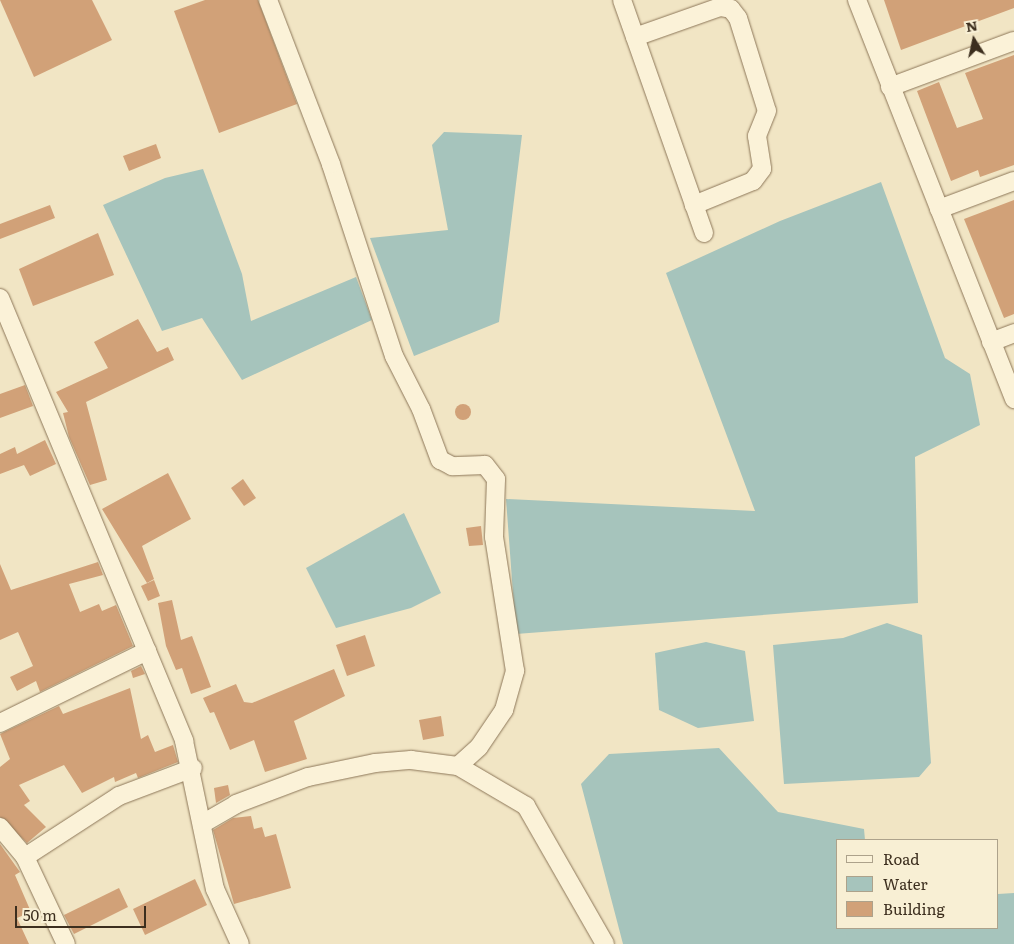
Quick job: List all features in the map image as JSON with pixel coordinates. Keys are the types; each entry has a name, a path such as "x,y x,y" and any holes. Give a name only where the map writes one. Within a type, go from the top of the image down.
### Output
{"street":[{"path":"268,0 331,164 394,356 421,409 440,460 452,466 485,465 496,479 494,537 515,671 504,710 480,747 458,766"},
{"path":"622,0 704,233"},
{"path":"857,0 1014,399"},
{"path":"635,37 720,7 731,9 738,18 767,111 757,136 762,169 753,181 694,205"},
{"path":"890,87 1014,41"},
{"path":"939,209 1014,180"},
{"path":"0,298 194,768 202,824 215,889 240,944"},
{"path":"991,342 1014,333"},
{"path":"0,723 147,651"},
{"path":"202,824 236,804 330,772 411,760 458,766 526,806 605,944"},
{"path":"25,857 119,796 194,768"},
{"path":"0,827 25,857 66,944"}],"water":[{"path":"444,132 522,135 499,322 414,356 370,238 448,230 432,145"},
{"path":"203,169 242,274 251,321 356,277 372,320 242,380 202,318 162,331 103,205 165,178"},
{"path":"881,182 945,358 970,374 980,425 915,457 918,603 516,634 506,499 755,511 666,273 780,221"},
{"path":"404,513 441,593 411,608 336,628 306,568"},
{"path":"887,623 922,635 931,763 919,777 784,784 773,645 843,638"},
{"path":"706,642 745,651 754,721 698,728 659,710 655,653"},
{"path":"719,748 778,812 864,829 865,839 836,839 836,929 999,929 999,894 1014,893 1014,944 623,944 581,784 609,754"}],"building":[{"path":"0,0 92,0 112,40 34,77"},
{"path":"205,0 258,0 297,104 219,133 174,11"},
{"path":"884,0 1014,0 1014,8 901,50"},
{"path":"1014,55 1014,165 980,177 978,170 951,181 917,91 939,82 957,128 983,119 965,73"},
{"path":"156,144 161,158 129,171 123,156"},
{"path":"1014,200 1014,314 1004,318 964,219"},
{"path":"50,205 55,218 0,239 0,224"},
{"path":"98,233 114,275 33,306 19,269"},
{"path":"138,319 157,352 168,347 174,360 86,402 107,480 90,485 69,437 63,413 68,412 56,392 108,368 94,342"},
{"path":"25,385 33,406 0,418 0,394"},
{"path":"460,404 466,404 471,409 469,418 460,420 455,415 455,409"},
{"path":"45,440 56,464 30,476 24,465 0,474 0,454 15,447 17,454"},
{"path":"168,473 191,519 142,546 154,579 147,583 102,509"},
{"path":"243,479 256,498 244,506 231,488"},
{"path":"481,526 483,545 469,546 466,528"},
{"path":"98,562 103,575 69,584 80,612 99,604 102,611 116,605 133,646 40,692 36,681 17,691 10,677 33,666 18,632 0,640 0,564 11,590"},
{"path":"154,580 160,596 148,601 141,586"},
{"path":"172,600 181,640 192,636 211,687 191,694 182,668 176,670 166,646 158,603"},
{"path":"365,635 375,666 347,676 336,645"},
{"path":"141,666 145,674 133,678 131,671"},
{"path":"334,669 345,696 294,721 307,759 265,772 254,740 230,750 214,712 210,713 203,698 236,684 244,702 252,703"},
{"path":"130,688 141,739 148,735 155,752 173,745 178,762 138,778 136,773 115,782 114,777 82,793 64,765 19,785 30,801 24,805 46,827 27,843 0,817 0,767 10,759 0,734 59,706 63,714"},
{"path":"441,716 444,736 423,740 419,720"},
{"path":"228,785 230,795 216,803 214,788"},
{"path":"251,816 254,829 262,827 265,837 276,834 291,888 234,904 213,830 233,818"},
{"path":"0,844 20,872 15,875 31,912 17,918 29,944 0,944"},
{"path":"195,879 207,905 145,935 133,909"},
{"path":"119,888 128,907 74,934 64,915"}]}
